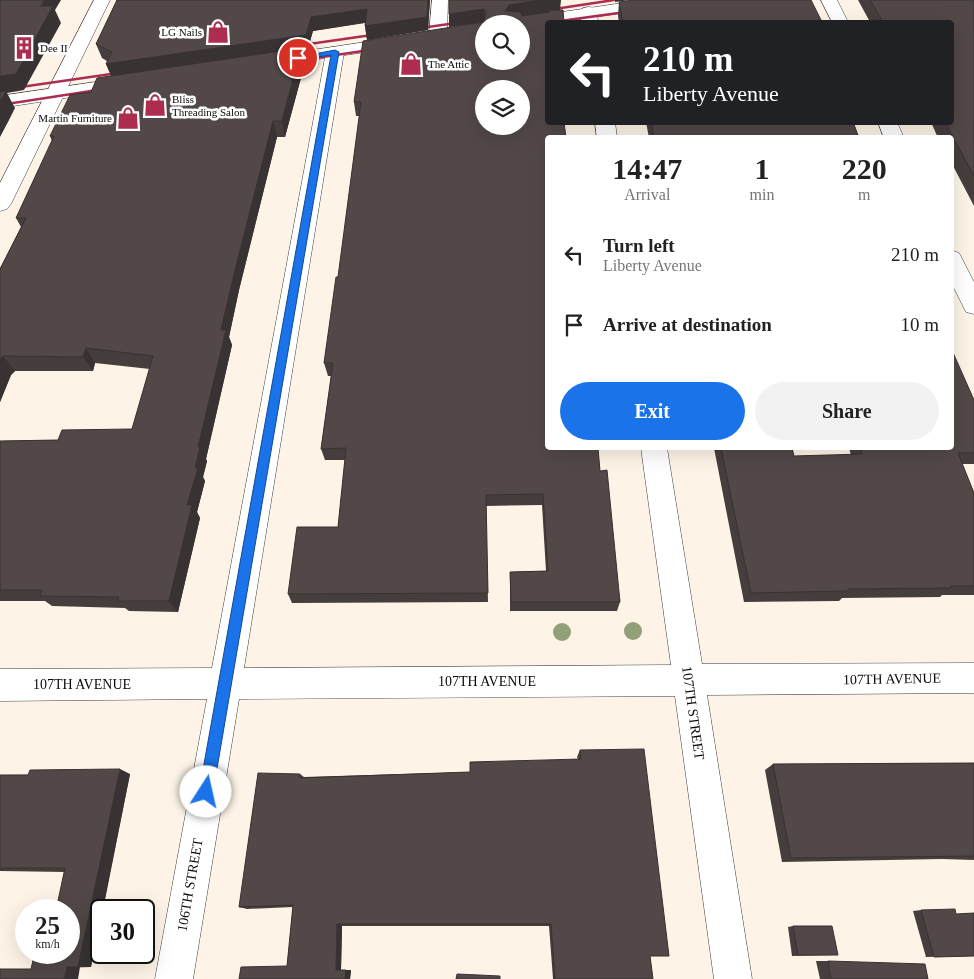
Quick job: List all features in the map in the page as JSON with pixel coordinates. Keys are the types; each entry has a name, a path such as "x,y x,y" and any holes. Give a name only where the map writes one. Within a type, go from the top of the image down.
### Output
{"street":[{"path":"0,204 102,0"},
{"path":"424,38 440,0"},
{"path":"557,20 589,17 677,0"},
{"path":"829,0 839,20"},
{"path":"530,23 545,21"},
{"path":"248,65 456,33"},
{"name":"106TH STREET","path":"174,979 335,52"},
{"path":"0,102 152,80"},
{"path":"954,264 974,306"},
{"name":"107TH STREET","path":"654,450 733,979"},
{"name":"107TH AVENUE","path":"0,685 974,678"}],"building":[{"path":"0,0 44,0 40,6 53,6 16,74 0,76"},
{"path":"117,0 428,0 427,17 365,26 367,9 311,17 306,35 106,64 112,52 96,44"},
{"path":"449,0 541,0 509,5 505,11 520,12 522,15 485,15 486,11 484,9 449,14"},
{"path":"634,0 811,0 821,20 623,20 619,2"},
{"path":"870,0 974,0 974,176 954,139 954,135 952,135 947,125 954,125 954,20 882,20"},
{"path":"551,10 563,10 564,20 545,20 545,125 564,125 566,135 545,135 545,450 598,450 600,471 607,470 620,602 511,602 510,572 548,571 543,494 486,495 488,593 288,594 297,527 338,527 346,448 321,449 333,363 324,363 336,277 338,277 361,102 354,102 363,41 475,23 475,70 530,70 529,15 549,12"},
{"path":"301,48 282,121 273,121 234,274 221,330 226,330 198,447 200,447 195,468 198,468 187,505 192,505 169,601 118,601 119,597 40,596 42,590 0,590 0,441 58,440 62,430 132,429 153,356 86,348 83,357 3,356 0,360 0,269 26,218 16,218 54,136 50,136 70,95 91,92 97,78"},
{"path":"6,91 0,103 0,92"},
{"path":"652,125 854,125 858,135 653,135"},
{"path":"954,355 974,400 974,453 958,453 974,493 974,586 751,593 721,450 792,450 794,456 862,454 861,450 954,450"},
{"path":"644,749 669,956 650,956 653,979 555,979 551,924 337,924 336,970 346,970 345,979 239,979 241,967 287,966 293,905 239,907 258,773 300,774 300,778 470,772 470,762 581,759 580,750"},
{"path":"974,763 974,856 791,858 773,764"},
{"path":"120,769 92,899 90,899 90,910 80,958 80,899 58,899 65,868 0,868 0,775 28,775 30,770"},
{"path":"955,909 956,914 974,913 974,956 934,957 921,910"},
{"path":"793,926 832,926 838,955 798,955"},
{"path":"828,961 925,964 928,979 831,979"},
{"path":"32,964 79,964 78,967 67,967 64,979 0,979 0,969 31,969"},
{"path":"457,974 500,976 500,979 456,979"}],"railway":[{"path":"548,10 614,0"},
{"path":"568,20 633,11"},
{"path":"414,29 463,22"},
{"path":"295,46 379,34"},
{"path":"289,62 376,49"},
{"path":"0,90 125,72"},
{"path":"0,105 104,89"}],"place":[{"name":"LG Nails","path":"218,32"},
{"name":"Dee II","path":"24,48"},
{"name":"The Attic","path":"411,64"},
{"name":"Bliss Threading Salon","path":"155,105"},
{"name":"Martin Furniture","path":"128,118"}],"route":[{"path":"206,792 335,52 298,58"}]}
